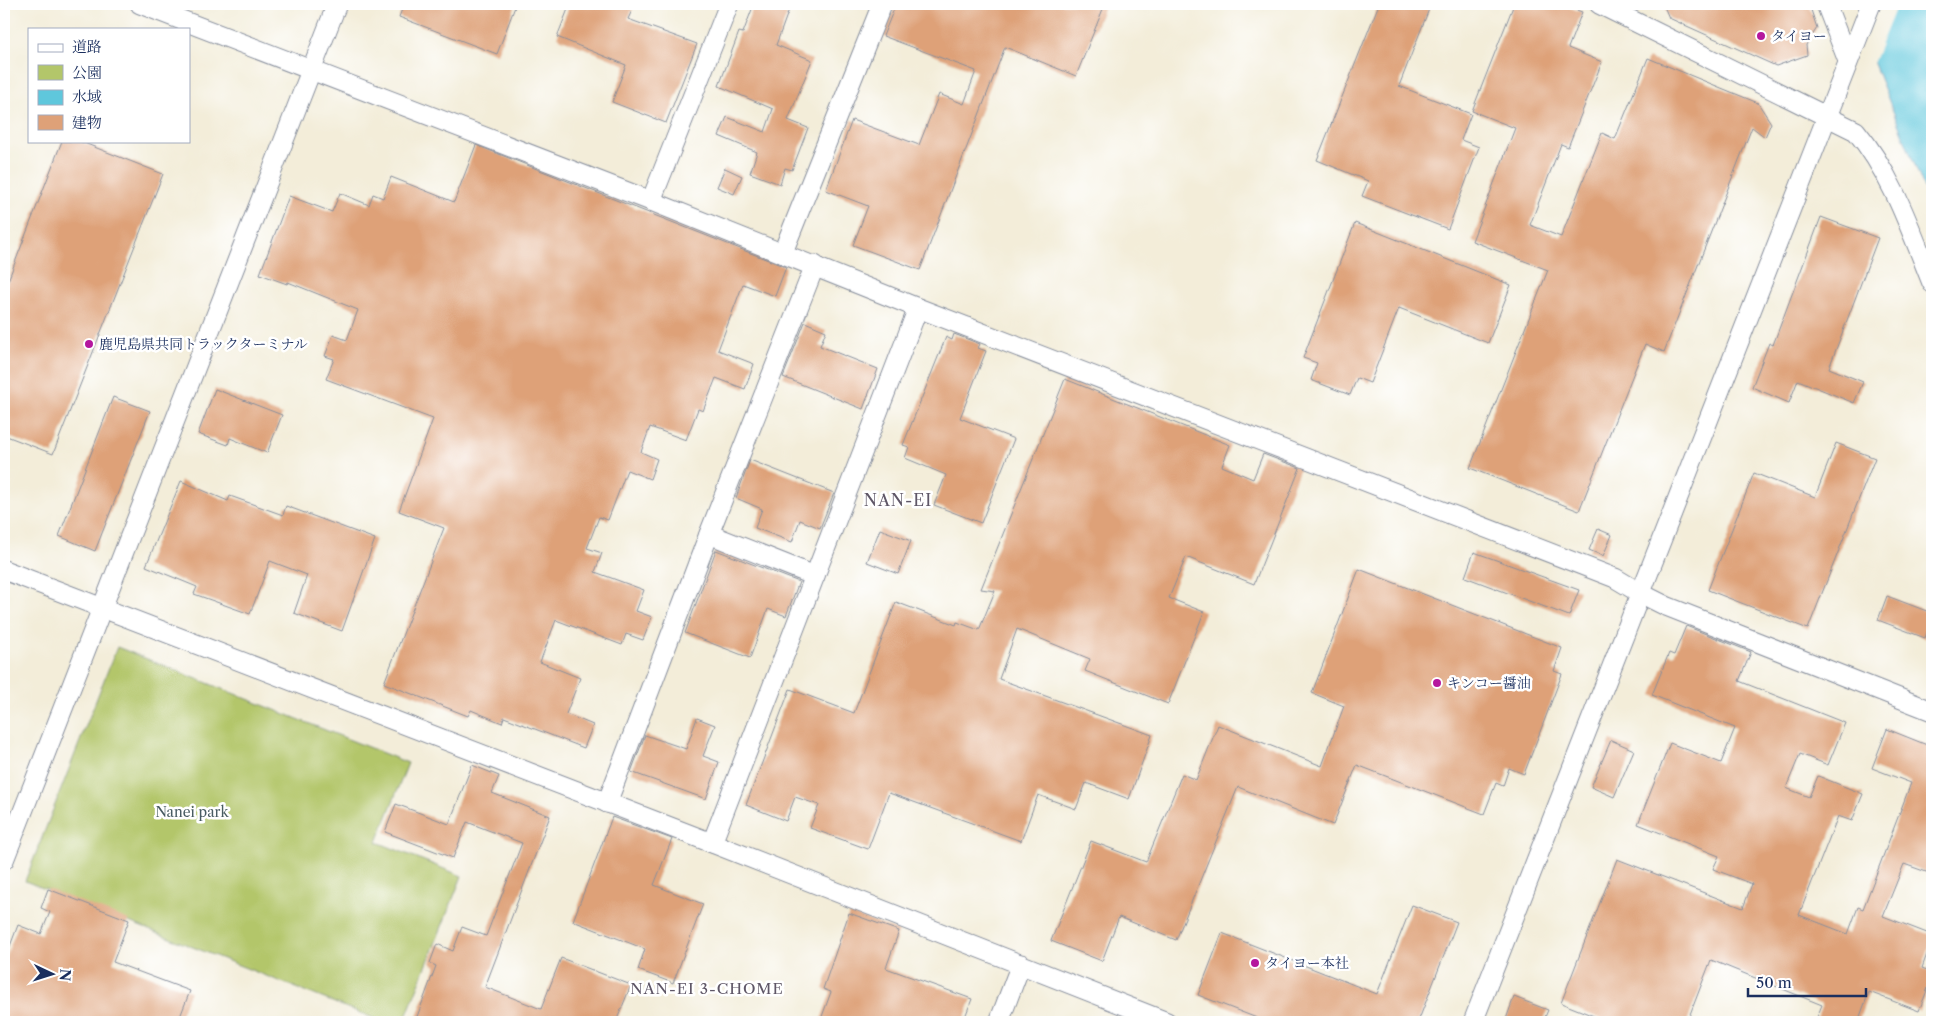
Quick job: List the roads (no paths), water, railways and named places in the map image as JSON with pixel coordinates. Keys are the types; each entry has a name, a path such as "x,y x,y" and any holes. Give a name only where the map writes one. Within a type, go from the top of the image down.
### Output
{"street":[{"path":"140,4 783,252 918,308 1609,576 1666,606 1932,711"},
{"path":"4,860 338,4"},
{"path":"651,201 729,4"},
{"path":"783,252 882,4"},
{"path":"1599,4 1856,131 1869,147 1897,197 1932,282"},
{"path":"1826,4 1850,56"},
{"path":"1473,1022 1871,4"},
{"path":"607,803 709,534 815,265"},
{"path":"712,843 918,308"},
{"path":"709,534 815,576"},
{"path":"4,570 712,843 1167,1022"},
{"path":"999,1022 1021,964"}],"water":[{"path":"1850,4 1932,4 1932,208"}],"place":[{"name":"タイヨー","path":"1761,36"},
{"name":"鹿児島県共同トラックターミナル","path":"89,344"},
{"name":"キンコー醤油","path":"1437,683"},
{"name":"タイヨー本社","path":"1255,963"}],"district":[{"name":"NAN-EI","path":"898,500"},
{"name":"NAN-EI 3-CHOME","path":"707,988"}],"park label":[{"name":"Nanei park","path":"192,812"}]}
